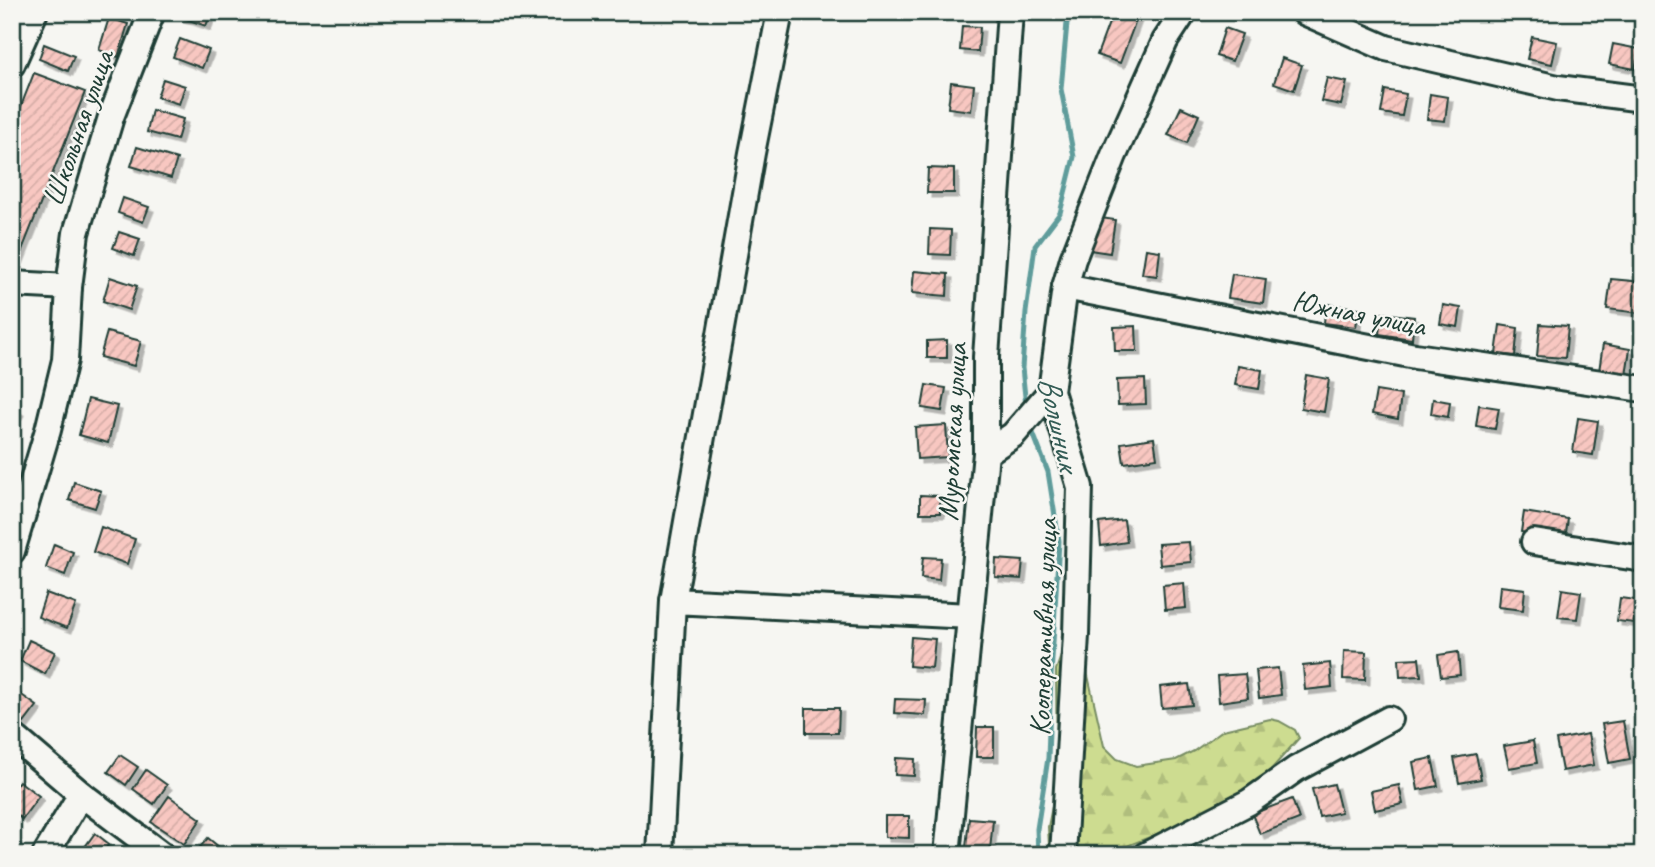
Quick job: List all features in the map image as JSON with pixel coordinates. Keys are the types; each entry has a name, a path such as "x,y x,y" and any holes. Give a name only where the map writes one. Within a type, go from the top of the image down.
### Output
{"street":[{"path":"12,64 35,12"},
{"name":"Школьная улица","path":"12,551 48,430 65,360 69,287 76,233 111,117 152,12"},
{"path":"660,855 673,601 780,12"},
{"name":"Муромская улица","path":"947,855 986,453 986,357 1010,12"},
{"name":"Кооперативная улица","path":"1063,855 1076,635 1080,486 1051,391 1065,287 1073,259 1114,155 1165,41 1184,12"},
{"path":"1304,12 1387,48 1558,88 1643,99"},
{"path":"12,284 69,287"},
{"name":"Южная улица","path":"1065,287 1415,356 1643,389"},
{"path":"986,453 1013,435 1051,391"},
{"path":"1534,542 1643,559"},
{"path":"673,601 970,616"},
{"path":"1146,855 1249,803 1296,769 1389,719"},
{"path":"12,735 81,794 162,855"},
{"path":"45,855 81,794"}],"green space":[{"path":"1069,647 1084,658 1104,746 1117,759 1136,766 1176,760 1223,730 1270,719 1295,730 1299,738 1267,774 1237,797 1178,826 1104,855 1076,852 1072,855 1056,855 1049,845 1048,827 1057,781 1056,670 1062,653"}],"building":[{"path":"182,12 211,12 206,26 180,17"},
{"path":"1113,12 1139,12 1120,63 1097,55"},
{"path":"109,18 128,24 118,57 99,50"},
{"path":"962,26 980,27 978,52 960,50"},
{"path":"1225,28 1242,34 1232,61 1216,56"},
{"path":"1532,37 1557,42 1552,64 1527,59"},
{"path":"180,39 209,50 202,68 173,57"},
{"path":"44,44 74,56 68,71 39,59"},
{"path":"1613,44 1639,49 1635,69 1609,64"},
{"path":"1282,58 1302,65 1294,90 1274,83"},
{"path":"34,73 85,92 16,265 12,263 12,129"},
{"path":"1327,78 1347,82 1341,105 1321,101"},
{"path":"163,79 185,86 179,104 157,97"},
{"path":"951,82 974,85 971,111 948,108"},
{"path":"1385,90 1406,94 1402,116 1381,113"},
{"path":"1430,94 1448,97 1445,121 1427,119"},
{"path":"1181,107 1199,115 1187,143 1168,135"},
{"path":"152,110 183,119 177,140 147,132"},
{"path":"137,147 177,159 171,178 131,166"},
{"path":"928,168 954,169 954,193 927,193"},
{"path":"123,198 149,207 143,222 118,213"},
{"path":"1094,217 1115,220 1110,253 1089,250"},
{"path":"930,229 951,230 950,255 929,254"},
{"path":"119,232 140,239 134,256 113,248"},
{"path":"1146,249 1160,251 1157,276 1142,274"},
{"path":"914,271 948,274 947,296 912,293"},
{"path":"1232,274 1266,279 1263,303 1228,298"},
{"path":"110,277 137,286 129,310 103,301"},
{"path":"1611,279 1643,282 1639,313 1607,309"},
{"path":"1326,304 1359,308 1356,327 1324,323"},
{"path":"1443,305 1461,308 1458,327 1440,324"},
{"path":"1381,313 1414,317 1412,339 1379,334"},
{"path":"1540,324 1568,326 1565,358 1537,356"},
{"path":"1500,325 1518,328 1515,356 1496,354"},
{"path":"1136,326 1137,351 1115,351 1114,327"},
{"path":"107,332 141,341 134,366 100,357"},
{"path":"947,340 947,358 927,358 927,341"},
{"path":"1603,344 1630,349 1626,375 1599,371"},
{"path":"1238,366 1262,370 1259,389 1235,385"},
{"path":"1306,375 1329,379 1324,412 1301,408"},
{"path":"1145,379 1146,404 1118,405 1117,380"},
{"path":"926,385 946,388 942,411 922,408"},
{"path":"1376,391 1401,395 1398,419 1372,414"},
{"path":"88,399 117,406 108,443 79,435"},
{"path":"1433,399 1450,402 1448,417 1431,414"},
{"path":"1479,405 1499,408 1495,429 1476,426"},
{"path":"12,407 19,411 12,421"},
{"path":"1578,418 1598,421 1593,455 1573,452"},
{"path":"946,425 948,457 917,459 915,427"},
{"path":"1154,438 1157,458 1124,463 1121,443"},
{"path":"74,482 101,491 95,508 69,500"},
{"path":"920,495 940,496 940,513 920,513"},
{"path":"1524,512 1568,519 1565,539 1521,532"},
{"path":"1124,520 1127,542 1101,546 1099,523"},
{"path":"1640,526 1643,526 1643,544 1637,543"},
{"path":"101,527 135,539 127,564 93,552"},
{"path":"1189,542 1191,562 1160,565 1158,544"},
{"path":"54,544 73,552 65,575 46,568"},
{"path":"923,557 941,558 939,580 921,578"},
{"path":"996,559 1023,561 1021,579 995,577"},
{"path":"1184,583 1186,608 1165,610 1163,585"},
{"path":"1500,586 1525,589 1523,610 1498,607"},
{"path":"1562,589 1581,592 1577,619 1558,617"},
{"path":"46,593 76,604 67,628 38,617"},
{"path":"1620,598 1636,600 1634,623 1617,621"},
{"path":"911,637 935,639 932,668 909,666"},
{"path":"29,640 55,652 45,674 20,661"},
{"path":"1344,651 1366,652 1365,680 1343,679"},
{"path":"1458,652 1460,675 1441,677 1438,655"},
{"path":"1419,658 1421,676 1400,677 1399,659"},
{"path":"1330,663 1332,687 1305,690 1303,666"},
{"path":"1278,668 1281,695 1259,698 1256,670"},
{"path":"1245,674 1248,698 1219,702 1217,676"},
{"path":"1189,684 1192,705 1162,708 1160,687"},
{"path":"12,688 37,706 24,723 12,714"},
{"path":"895,699 926,700 925,715 894,713"},
{"path":"806,708 839,708 838,733 806,733"},
{"path":"1623,721 1630,759 1609,763 1602,724"},
{"path":"977,727 994,727 994,757 976,757"},
{"path":"1588,734 1594,765 1562,771 1556,740"},
{"path":"1533,741 1537,763 1509,768 1504,746"},
{"path":"1476,754 1481,779 1459,783 1454,758"},
{"path":"120,755 138,767 126,785 108,772"},
{"path":"896,758 915,759 914,776 895,775"},
{"path":"1432,758 1438,786 1418,790 1413,762"},
{"path":"146,770 167,785 154,804 133,789"},
{"path":"19,781 39,796 22,819 12,811 12,791"},
{"path":"1334,784 1341,812 1319,817 1312,789"},
{"path":"1399,785 1403,804 1375,810 1371,791"},
{"path":"169,796 201,819 184,844 151,822"},
{"path":"1292,799 1299,819 1260,834 1252,814"},
{"path":"885,816 909,816 909,838 885,837"},
{"path":"969,818 993,820 990,850 966,848"},
{"path":"95,833 109,844 101,855 79,855"},
{"path":"208,838 225,852 223,855 194,854"}],"waterway":[{"name":"Волшник","path":"1026,406 1022,368 1035,246 1060,213 1074,157 1061,89 1068,12"},
{"name":"Волшник","path":"1030,425 1048,472 1059,541 1048,758 1037,829 1038,855"}]}
